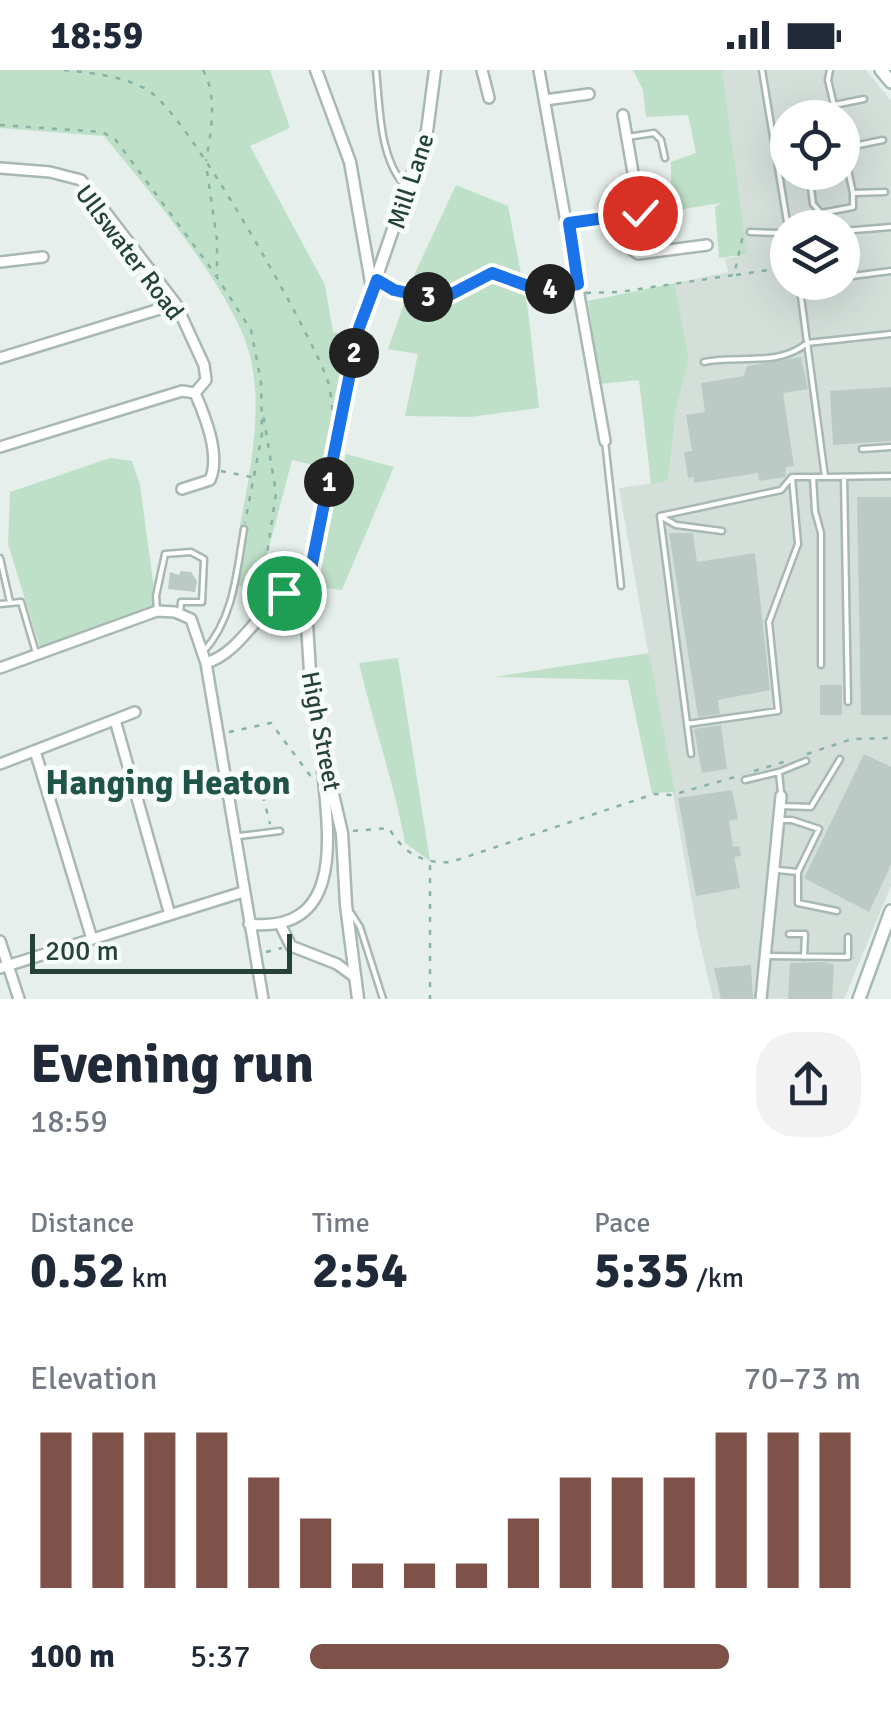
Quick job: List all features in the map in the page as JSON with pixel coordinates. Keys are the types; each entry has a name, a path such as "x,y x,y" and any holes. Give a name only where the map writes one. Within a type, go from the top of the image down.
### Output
{"main road":[{"path":"882,70 891,82"},
{"path":"859,999 891,912"}],"street":[{"path":"316,70 350,162 374,284"},
{"name":"Mill Lane","path":"374,284 427,131 435,70"},
{"path":"482,70 489,98"},
{"path":"539,70 605,441"},
{"path":"545,100 589,94"},
{"path":"623,115 640,213"},
{"name":"Ullswater Road","path":"0,168 50,172 81,180 176,304 204,365 206,380 195,393 208,429 214,470"},
{"path":"569,223 661,210"},
{"path":"620,218 625,244 638,254 709,247"},
{"path":"0,262 43,257"},
{"name":"High Street","path":"358,999 342,833 308,669 308,584 359,328 374,284"},
{"path":"0,358 176,304"},
{"path":"0,447 182,391 195,393"},
{"path":"182,488 210,480 214,470"},
{"path":"206,663 221,659 235,648 284,593 296,584 308,584"},
{"path":"0,668 157,611 185,617 204,652 263,999"},
{"path":"0,764 135,712"},
{"path":"115,720 170,915"},
{"path":"248,924 280,924 312,905 327,876 320,738"},
{"path":"35,751 92,939"},
{"path":"760,999 781,801"},
{"path":"4,966 243,892"},
{"path":"280,924 291,946 337,964 356,978"},
{"path":"0,941 4,966 19,999"}],"lane":[{"path":"376,70 394,174 408,189"},
{"path":"762,70 785,210"},
{"path":"830,70 833,100"},
{"path":"859,100 864,99"},
{"path":"627,137 654,133 661,140 664,158"},
{"path":"860,143 883,140"},
{"path":"811,190 813,204 821,213 853,207 852,190"},
{"path":"853,194 884,192"},
{"path":"860,230 891,227"},
{"path":"750,232 770,232"},
{"path":"860,275 891,271"},
{"path":"801,300 825,477"},
{"path":"704,362 733,356 752,360 797,352 807,343 891,334"},
{"path":"605,441 621,586"},
{"path":"862,450 891,447"},
{"path":"844,476 848,702"},
{"path":"792,477 891,476"},
{"path":"660,516 782,490 792,477"},
{"path":"687,724 778,711 769,622 798,544 792,477"},
{"path":"813,477 815,511 822,533 820,665"},
{"path":"660,516 676,525 722,531"},
{"path":"660,516 692,754"},
{"path":"204,652 221,624 234,590 244,529"},
{"path":"157,611 156,596 165,554 191,552 204,559 202,602 181,602 185,617"},
{"path":"0,558 10,602"},
{"path":"0,604 21,602 36,656"},
{"path":"779,772 781,801 811,807 840,760"},
{"path":"745,780 806,761"},
{"path":"778,820 792,820 819,829 798,872 798,902 837,912"},
{"path":"234,836 280,831"},
{"path":"773,870 798,872"},
{"path":"346,905 360,926 384,999"},
{"path":"789,934 805,934 804,958"},
{"path":"763,956 848,957 848,938"}],"path":[{"path":"64,70 102,74 149,90 206,165 277,277 313,347 328,381 336,440"},
{"path":"203,70 210,81 212,110 206,165 217,240 216,277"},
{"path":"0,125 102,132 114,139 251,330 276,492 259,605"},
{"path":"734,275 741,236 750,232"},
{"path":"374,284 440,300 492,273 542,291 634,290 770,270"},
{"path":"244,529 261,453 260,396"},
{"path":"214,470 254,478"},
{"path":"218,734 271,723 324,791"},
{"path":"342,833 389,828 401,846 430,863 450,862 636,800 672,795 852,739 891,738"},
{"path":"263,796 272,831"},
{"path":"430,863 430,999"},
{"path":"254,954 291,946"}],"shaded area":[{"path":"722,70 866,70 891,101 891,886 844,999 713,999 698,935 619,488 668,481 676,410 689,360 675,283 728,272 725,259 746,254"}],"green space":[{"path":"0,70 270,70 290,128 250,146 325,285 333,332 349,336 327,468 292,460 258,589 239,586 246,528 240,526 255,417 253,373 240,327 186,240 104,136 0,128"},
{"path":"633,70 722,70 747,254 719,258 715,207 721,203 671,211 671,162 696,153 688,115 646,117 643,90"},
{"path":"456,185 508,206 528,310 539,408 470,417 405,416 418,354 388,349 415,273"},
{"path":"675,283 689,360 676,410 668,481 651,484 639,380 600,384 588,301"},
{"path":"346,454 394,467 342,590 315,587"},
{"path":"110,458 132,461 140,485 157,611 42,654 8,544 10,492"},
{"path":"649,653 675,792 652,793 628,680 494,677"},
{"path":"398,658 430,861 405,843 359,663"}],"building":[{"path":"801,357 808,389 783,393 794,466 786,467 785,477 759,481 758,473 694,483 694,477 688,478 684,452 692,451 686,415 705,412 701,383 744,376 747,366"},
{"path":"891,387 891,441 833,445 830,391"},
{"path":"857,497 891,497 891,715 861,715"},
{"path":"669,533 693,533 697,562 755,553 770,690 718,700 720,714 698,717"},
{"path":"181,571 191,572 197,581 195,592 168,589 170,572 179,575"},
{"path":"820,685 842,685 842,715 820,715"},
{"path":"721,725 727,769 702,773 694,729"},
{"path":"864,754 891,767 891,865 869,912 804,878"},
{"path":"732,790 738,819 729,821 733,847 739,846 741,856 734,857 740,888 696,896 678,798"},
{"path":"790,963 834,965 832,999 788,999"},
{"path":"751,965 753,999 721,999 714,968"}],"district":[{"name":"Hanging Heaton","path":"168,782"}],"route":[{"path":"284,593 296,584 308,584 359,328 377,280 394,290 440,300 492,273 542,291 578,284 569,223 640,213"}]}
